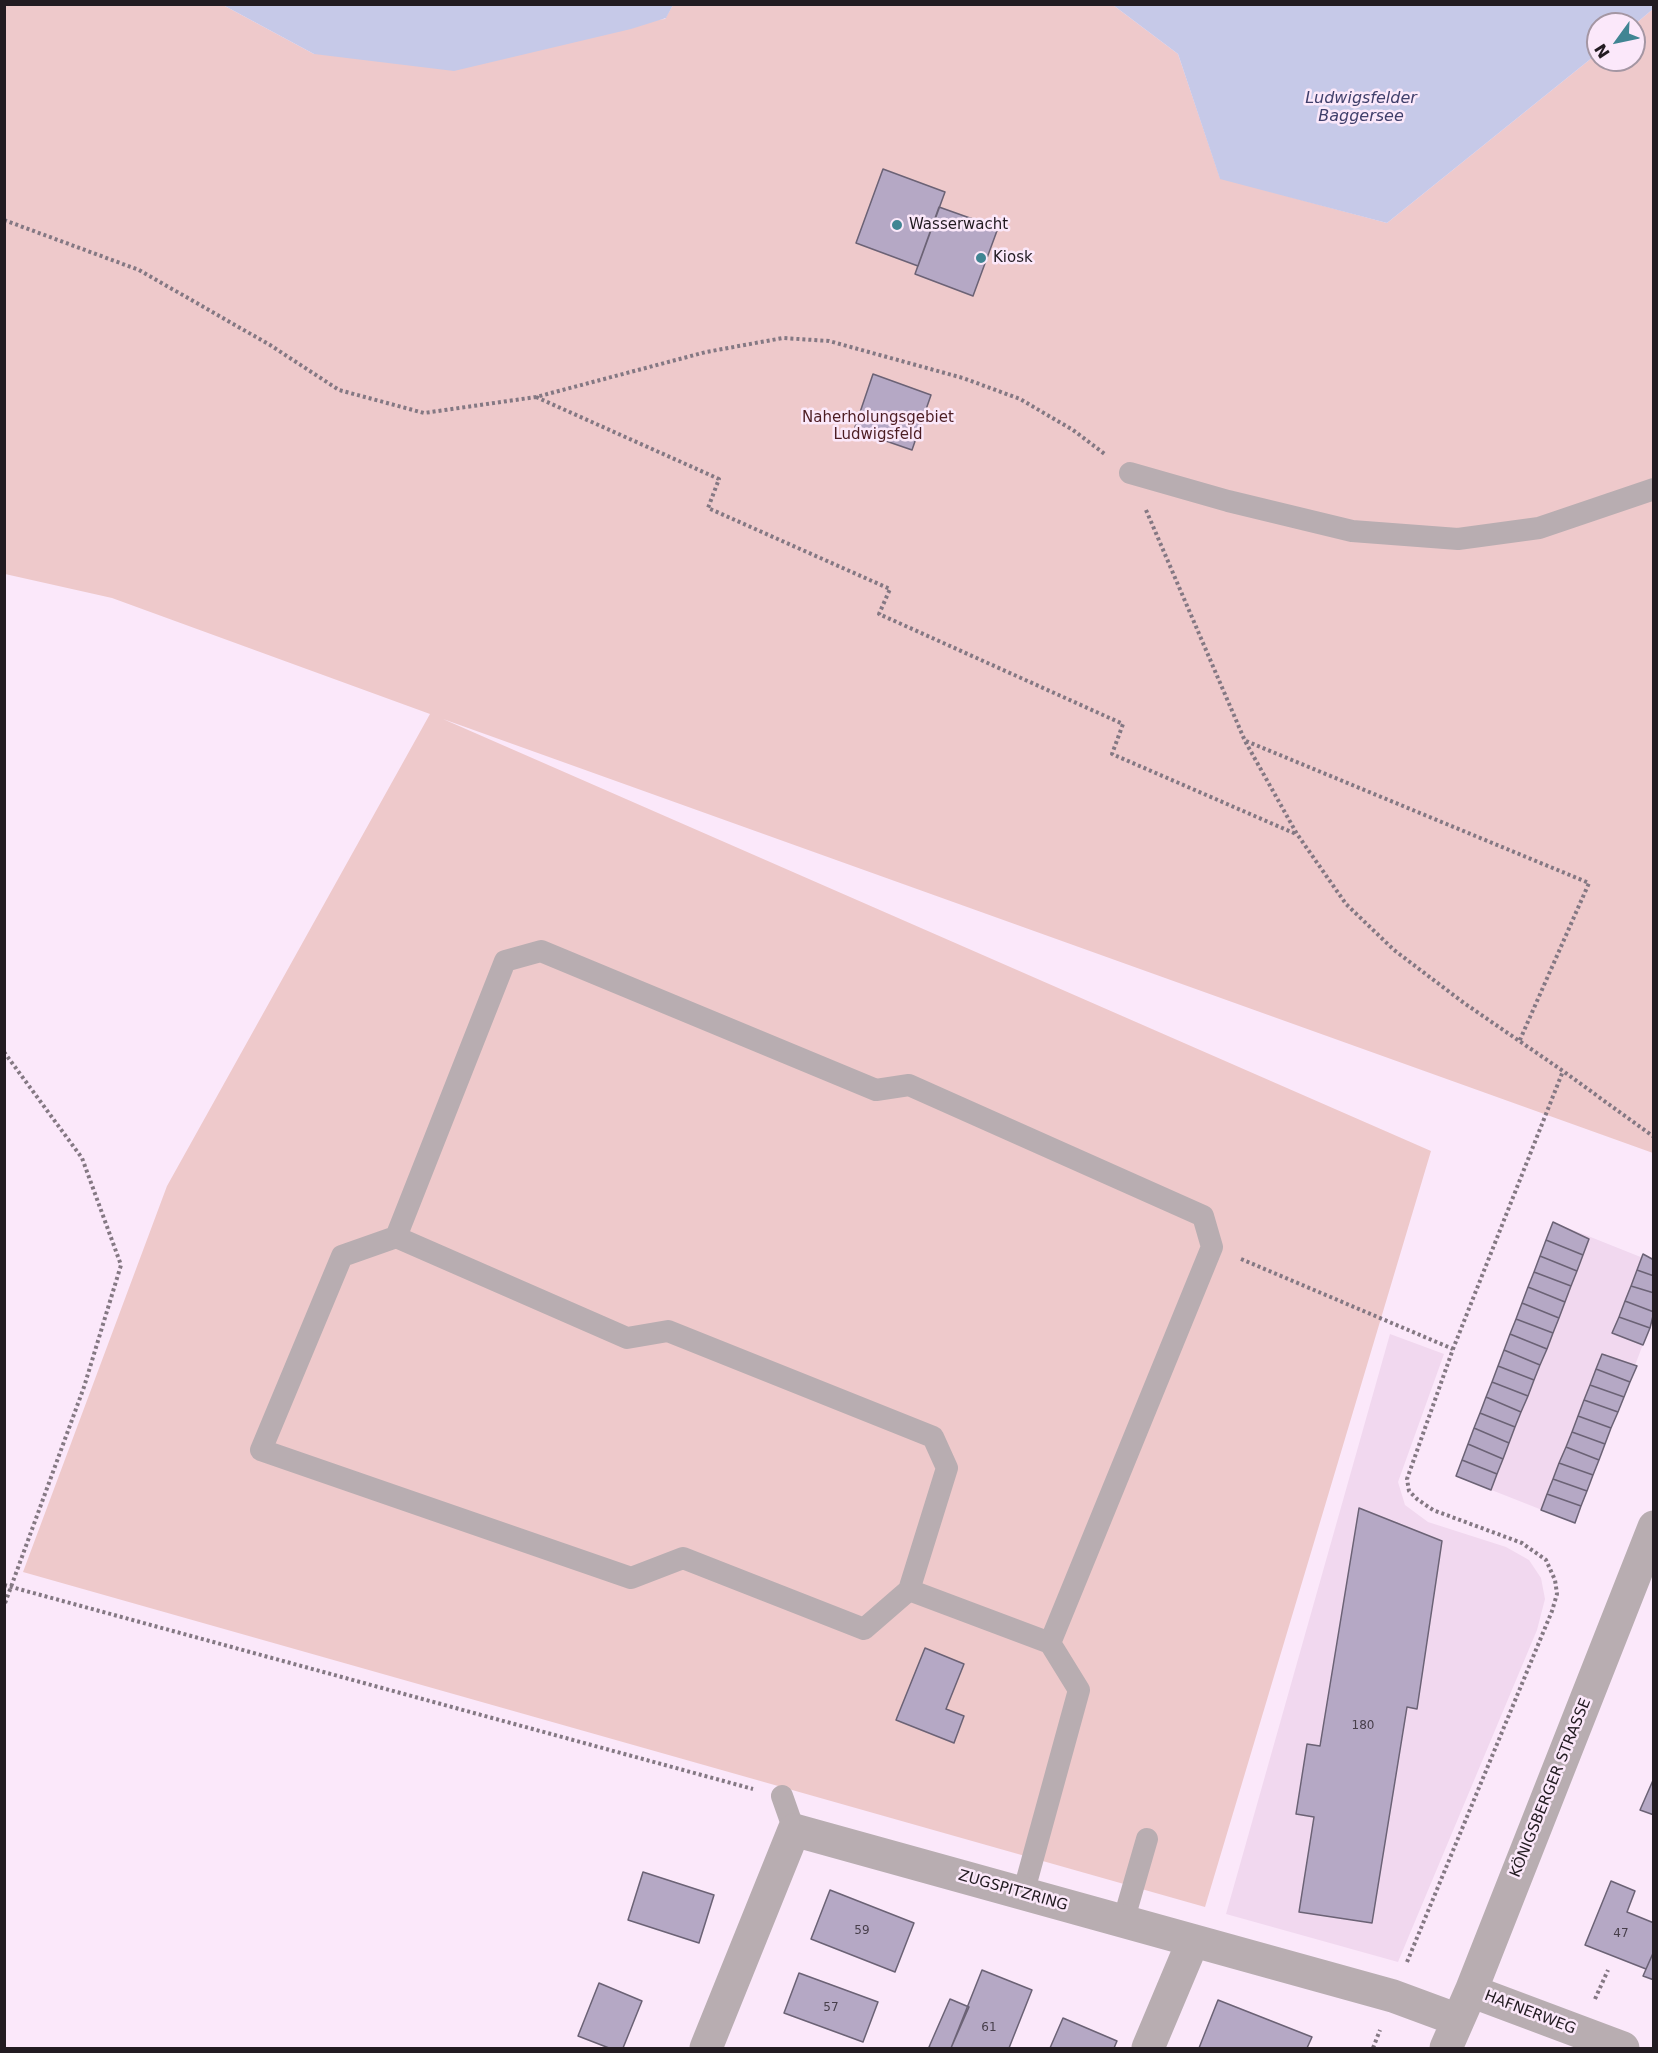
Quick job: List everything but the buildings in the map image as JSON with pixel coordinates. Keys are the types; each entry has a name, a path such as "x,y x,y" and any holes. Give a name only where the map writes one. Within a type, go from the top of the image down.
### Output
{"street":[{"name":"KÖNIGSBERGER STRASSE","path":"1452,2034 1471,1991 1653,1527"},
{"name":"ZUGSPITZRING","path":"794,1830 1394,1996 1452,2034"},
{"path":"706,2049 794,1830"},
{"path":"1148,2049 1193,1941"},
{"name":"HAFNERWEG","path":"1471,1991 1623,2049"}],"lane":[{"path":"1130,473 1228,501 1352,531 1458,539 1539,528 1653,489"},
{"path":"396,1237 505,961 541,951 876,1090 909,1085 1203,1216 1212,1247 1050,1643"},
{"path":"396,1237 627,1338 668,1331 933,1437 947,1468 909,1590 864,1629 683,1558 631,1578 261,1450 342,1256 396,1237"},
{"path":"909,1590 1050,1643 1079,1690 1023,1894"},
{"path":"782,1796 794,1830"},
{"path":"1123,1922 1147,1839"}],"path":[{"path":"4,220 139,270 270,345 339,390 424,413 536,397 706,352 783,338 829,341 963,378 1020,399 1073,430 1130,473 1245,741 1297,834 1346,904 1394,950 1653,1137"},
{"path":"536,397 720,478 708,508 890,589 879,614 1123,724 1112,754 1297,834"},
{"path":"1245,741 1589,883 1519,1042"},
{"path":"4,1052 82,1158 121,1265 84,1387 4,1606"},
{"path":"1404,1971 1557,1594 1555,1580 1545,1560 1522,1543 1433,1510 1416,1499 1409,1491 1407,1479 1453,1349 1563,1071"},
{"path":"1212,1247 1453,1349"},
{"path":"4,1585 782,1796"}],"shaded area":[{"path":"1553,1222 1653,1262 1653,1318 1575,1523 1456,1476"},
{"path":"1390,1334 1444,1354 1398,1482 1405,1505 1428,1522 1506,1547 1529,1560 1541,1578 1545,1599 1537,1630 1398,1962 1226,1914"}],"green space":[{"name":"Naherholungsgebiet Ludwigsfeld","path":"5,5 223,5 314,54 665,19 673,5 1113,5 1178,54 1220,178 1387,223 1586,63 1586,72 1646,72 1646,15 1653,9 1653,1153 443,719 1431,1151 1205,1907 23,1572 167,1186 430,714 112,598 5,574"}],"water":[{"name":"Ludwigsfelder Baggersee","path":"1653,4 1653,9 1646,15 1646,12 1586,12 1586,63 1387,223 1220,179 1178,54 1113,5"},
{"path":"223,5 673,5 666,18 631,29 454,71 314,54"}],"place":[{"name":"Wasserwacht","path":"897,225"},
{"name":"Kiosk","path":"981,258"}]}
